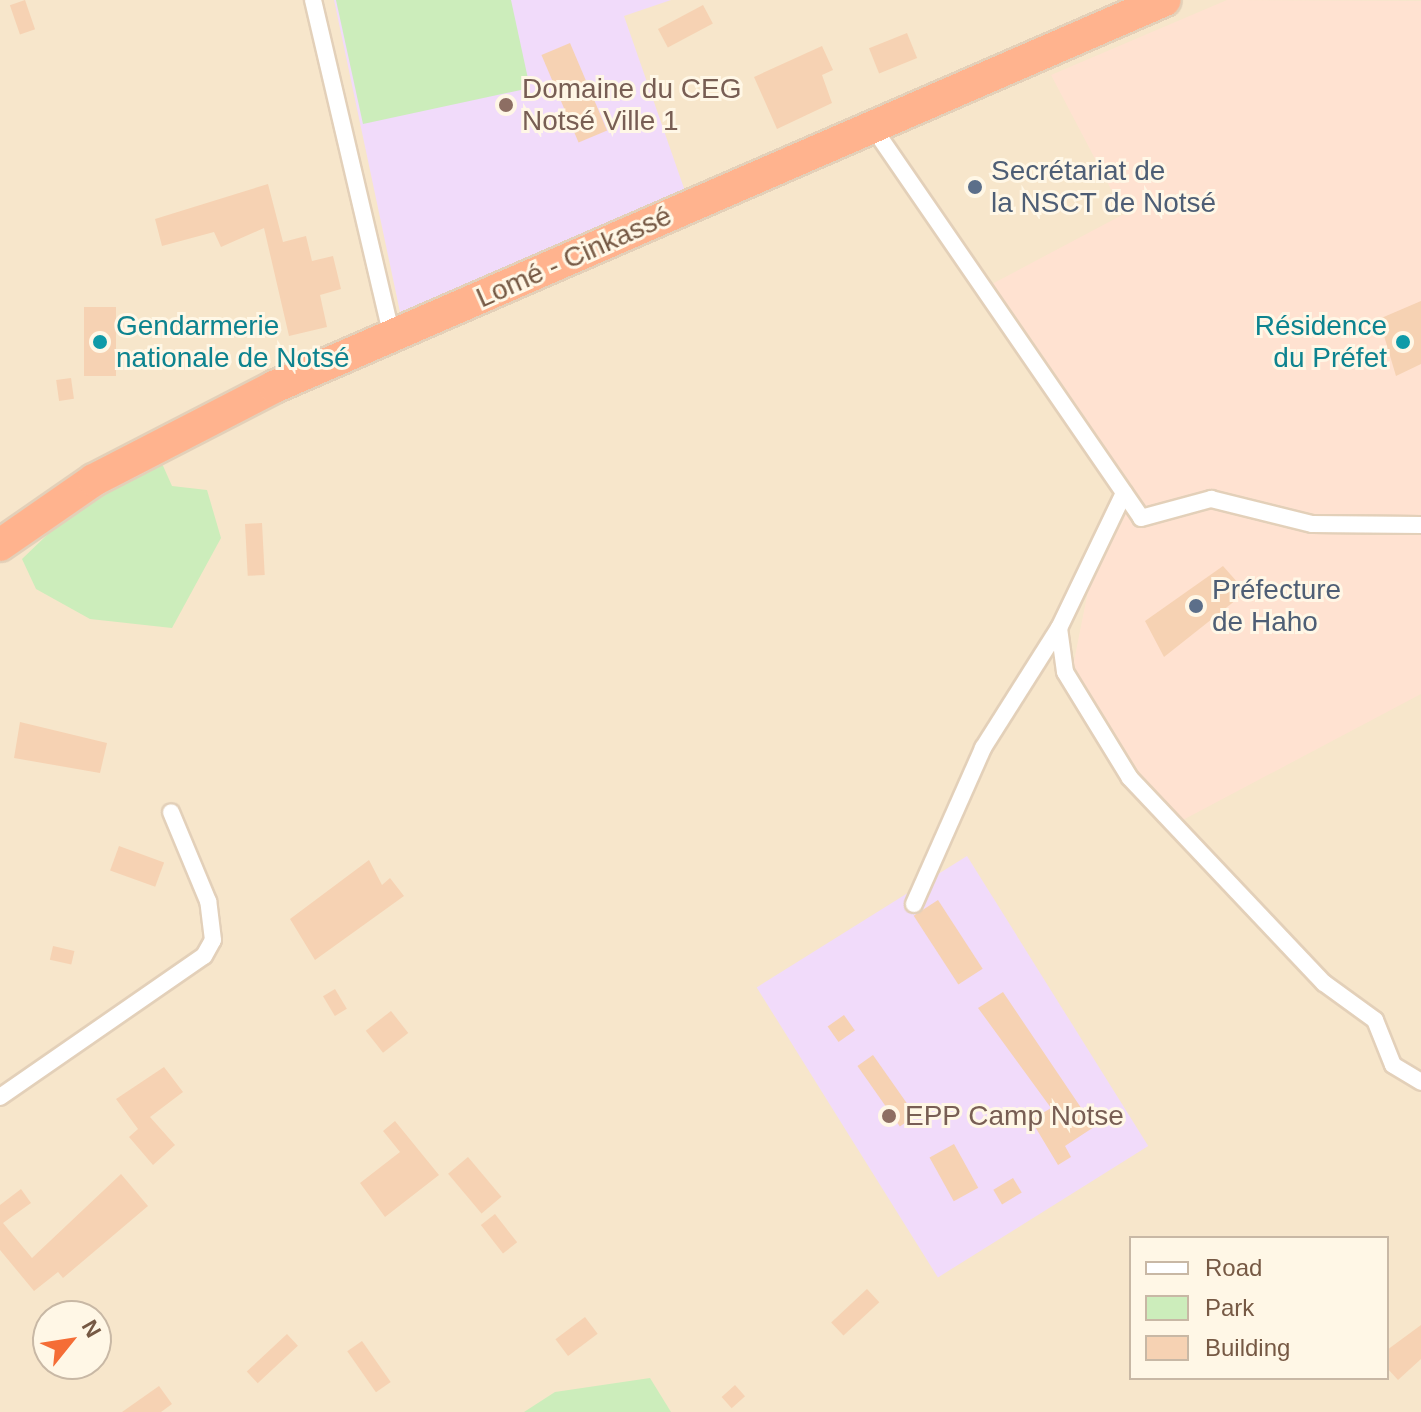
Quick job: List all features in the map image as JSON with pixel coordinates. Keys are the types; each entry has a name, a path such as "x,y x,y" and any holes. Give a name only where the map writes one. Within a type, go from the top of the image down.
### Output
{"highway":[{"name":"Lomé - Cinkassé","path":"0,545 156,447 392,338 1165,0"}],"street":[{"path":"313,0 392,338"},
{"path":"872,126 1141,518 1211,499 1312,524 1421,525"},
{"path":"914,904 983,748 1059,628 1124,493"},
{"path":"1059,628 1065,672 1130,778 1324,983 1375,1020 1393,1065 1421,1082"},
{"path":"0,1097 204,956 213,940 208,901 171,812"}],"shaded area":[{"path":"0,0 1421,0 1421,1412 0,1412"},
{"name":"Domaine du CEG Notsé Ville 1","path":"334,0 671,0 624,16 686,194 400,312"},
{"path":"1227,0 1421,1 1421,694 1181,821 1133,771 1073,666 1089,586 1125,516 1117,466 990,285 1124,214 1051,75"},
{"path":"967,856 1148,1146 938,1277 757,987"}],"green space":[{"path":"336,0 511,0 530,88 363,124"},
{"path":"160,459 172,486 207,490 221,538 172,628 90,619 36,589 22,559 72,511"},
{"path":"650,1378 671,1412 524,1412 555,1392"}],"building":[{"path":"25,0 35,29 20,35 10,5"},
{"path":"703,5 713,24 668,47 658,29"},
{"path":"907,33 917,58 879,73 869,48"},
{"path":"570,43 607,130 579,143 541,55"},
{"path":"822,46 833,70 822,75 832,103 777,129 754,77"},
{"path":"268,184 283,242 306,236 312,261 333,256 341,289 320,295 327,327 289,336 264,228 221,247 214,232 162,246 155,219"},
{"name":"Résidence du Préfet","path":"1421,301 1421,364 1396,376 1379,319"},
{"name":"Gendarmerie nationale de Notsé","path":"84,307 116,307 116,376 84,376"},
{"path":"71,378 74,399 59,401 56,380"},
{"path":"262,523 265,575 248,576 245,524"},
{"name":"Préfecture de Haho","path":"1223,566 1246,592 1164,657 1145,621"},
{"path":"20,722 107,743 100,773 14,758"},
{"path":"119,846 164,862 155,887 110,870"},
{"path":"369,860 382,885 390,878 404,896 315,960 290,919"},
{"path":"938,900 983,969 958,985 914,916"},
{"path":"53,946 74,951 71,965 50,960"},
{"path":"335,989 347,1009 335,1016 323,996"},
{"path":"1003,992 1094,1127 1065,1146 1071,1157 1058,1165 1031,1120 1051,1108 978,1008"},
{"path":"391,1011 408,1033 383,1053 366,1031"},
{"path":"844,1015 855,1031 839,1042 828,1026"},
{"path":"873,1055 915,1116 900,1127 857,1066"},
{"path":"164,1067 183,1092 150,1117 175,1145 153,1165 129,1137 138,1129 116,1099"},
{"path":"395,1121 439,1175 385,1217 360,1183 400,1152 383,1131"},
{"path":"954,1144 978,1188 954,1201 930,1158"},
{"path":"468,1157 501,1197 482,1214 448,1174"},
{"path":"121,1174 148,1206 63,1278 58,1272 34,1291 0,1250 0,1205 21,1189 31,1203 3,1223 32,1258"},
{"path":"1013,1178 1022,1193 1002,1204 993,1190"},
{"path":"495,1214 517,1242 503,1253 481,1225"},
{"path":"867,1289 879,1302 843,1336 831,1322"},
{"path":"585,1317 598,1334 568,1356 555,1339"},
{"path":"1421,1325 1421,1359 1398,1380 1389,1370 1389,1349"},
{"path":"287,1334 298,1346 258,1383 247,1372"},
{"path":"362,1341 391,1382 376,1392 347,1351"},
{"path":"735,1385 745,1396 732,1408 722,1397"},
{"path":"159,1386 172,1404 161,1412 122,1412"}],"place":[{"name":"Domaine du CEG Notsé Ville 1","path":"506,105"},
{"name":"Secrétariat de la NSCT de Notsé","path":"975,187"},
{"name":"Gendarmerie nationale de Notsé","path":"100,342"},
{"name":"Résidence du Préfet","path":"1403,342"},
{"name":"Préfecture de Haho","path":"1196,606"},
{"name":"EPP Camp Notse","path":"889,1116"}]}
